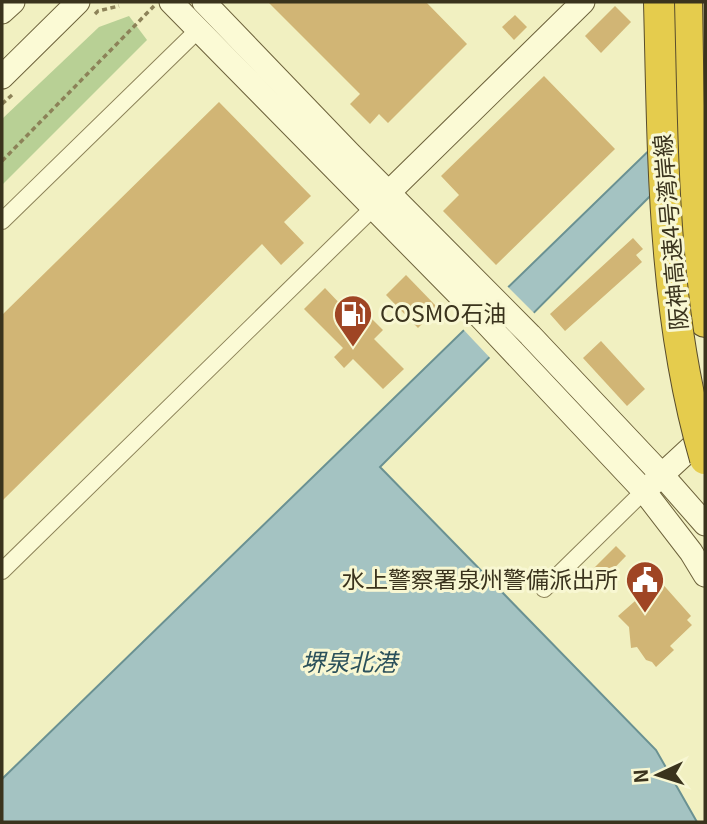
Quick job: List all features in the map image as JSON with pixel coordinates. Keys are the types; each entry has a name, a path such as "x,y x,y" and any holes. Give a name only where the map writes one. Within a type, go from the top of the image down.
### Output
{"highway":[{"name":"阪神高速4号湾岸線","path":"659,2 666,219 673,294 685,370 705,459"},
{"name":"阪神高速4号湾岸線","path":"687,2 693,216 705,322"}],"street":[{"path":"2,12 13,2"},
{"path":"2,77 78,2"},
{"path":"170,2 381,201 479,299 530,335 705,524"},
{"path":"204,2 381,201"},
{"path":"2,571 583,2"},
{"path":"2,221 199,29"},
{"path":"479,299 513,352 644,491 691,552 705,575"},
{"path":"544,589 705,435"}],"path":[{"path":"2,161 158,2"}],"green space":[{"path":"129,16 147,40 2,185 2,119 99,27"}],"water":[{"name":"堺泉北港","path":"705,96 705,141 380,467 656,750 697,822 2,822 2,779"}],"pier":[{"path":"505,284 536,315 492,360 461,327"}],"building":[{"path":"268,2 426,2 467,44 388,123 379,114 370,124 350,104 360,94"},
{"path":"615,6 631,22 601,53 585,36"},
{"path":"515,15 527,27 514,40 502,27"},
{"path":"544,76 615,149 496,265 443,211 459,195 441,176"},
{"path":"219,102 311,196 284,222 304,243 281,265 262,244 2,501 2,315"},
{"path":"633,238 643,249 636,255 642,262 565,331 550,314"},
{"path":"406,275 438,308 418,328 386,295"},
{"path":"325,288 363,328 372,319 383,330 374,339 404,369 383,389 353,359 344,368 334,357 343,348 304,309"},
{"path":"601,341 645,389 627,406 583,358"},
{"path":"616,546 626,556 595,588 584,578"},
{"path":"659,580 691,616 687,620 692,625 670,646 674,650 656,667 646,660 637,647 631,648 629,627 618,616"}],"place":[{"name":"COSMO石油","path":"353,348"},
{"name":"水上警察署泉州警備派出所","path":"645,614"}]}
